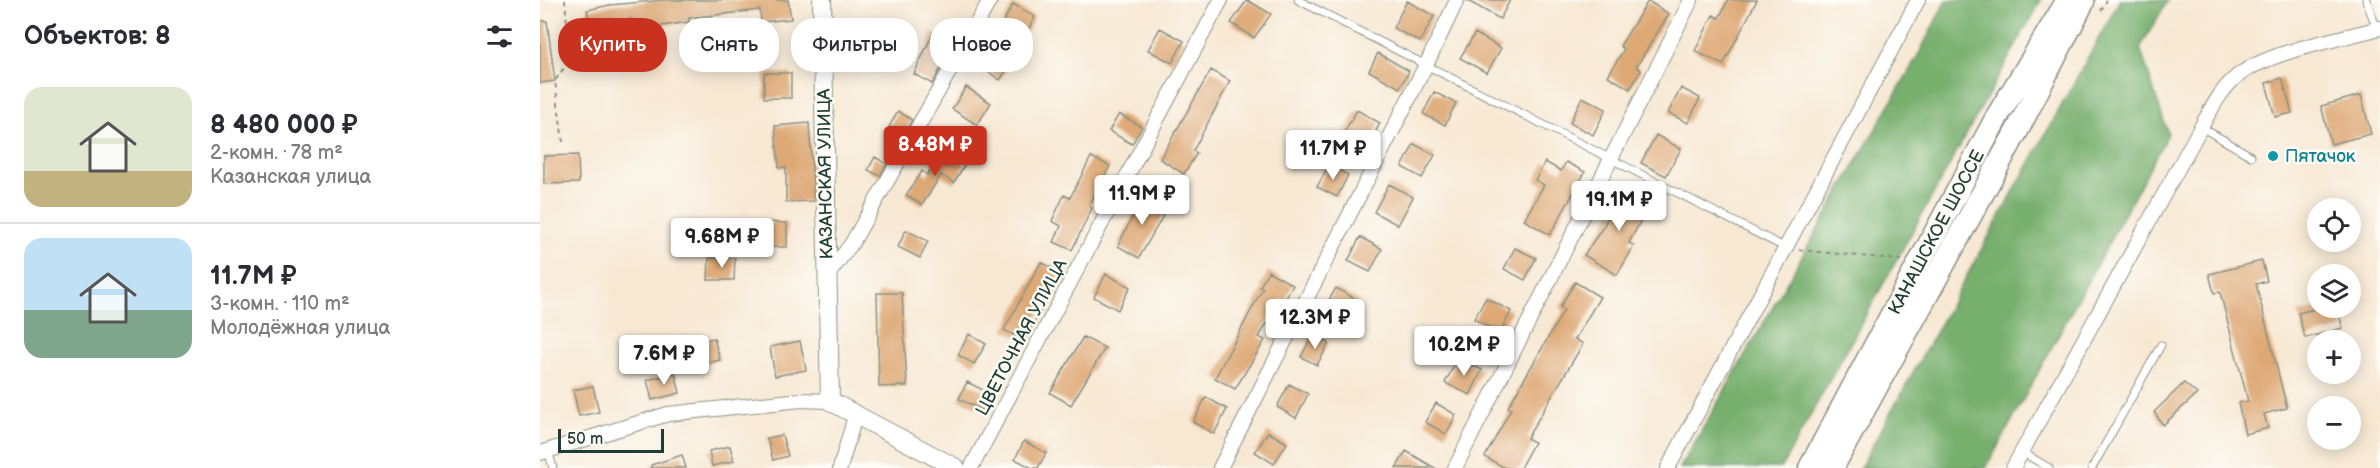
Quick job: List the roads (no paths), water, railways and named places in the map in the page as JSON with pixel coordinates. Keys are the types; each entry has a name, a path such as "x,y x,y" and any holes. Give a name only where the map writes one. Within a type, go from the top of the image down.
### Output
{"main road":[{"name":"КАНАШСКОЕ ШОССЕ","path":"1810,468 1998,115 2068,0"},
{"name":"КАНАШСКОЕ ШОССЕ","path":"1832,468 2019,127 2084,0"}],"street":[{"name":"КАЗАНСКАЯ УЛИЦА","path":"822,0 830,401"},
{"name":"КАЗАНСКАЯ УЛИЦА","path":"827,276 852,243 990,0"},
{"name":"ЦВЕТОЧНАЯ УЛИЦА","path":"971,468 1221,0"},
{"path":"1220,468 1457,0"},
{"path":"1455,468 1691,0"},
{"path":"1668,468 1918,0"},
{"path":"2013,468 2201,127 2225,88 2251,67 2271,59 2379,29"},
{"path":"544,452 668,414 801,400 830,401 956,468"},
{"path":"840,468 855,413"}],"lane":[{"path":"1298,0 1786,248"},
{"path":"2366,0 2379,29"},
{"path":"2201,127 2251,156"},
{"path":"2092,468 2161,345"},
{"path":"544,452 553,468"},
{"path":"2022,452 2049,468"}],"place":[{"name":"Пятачок","path":"2273,156"}]}
